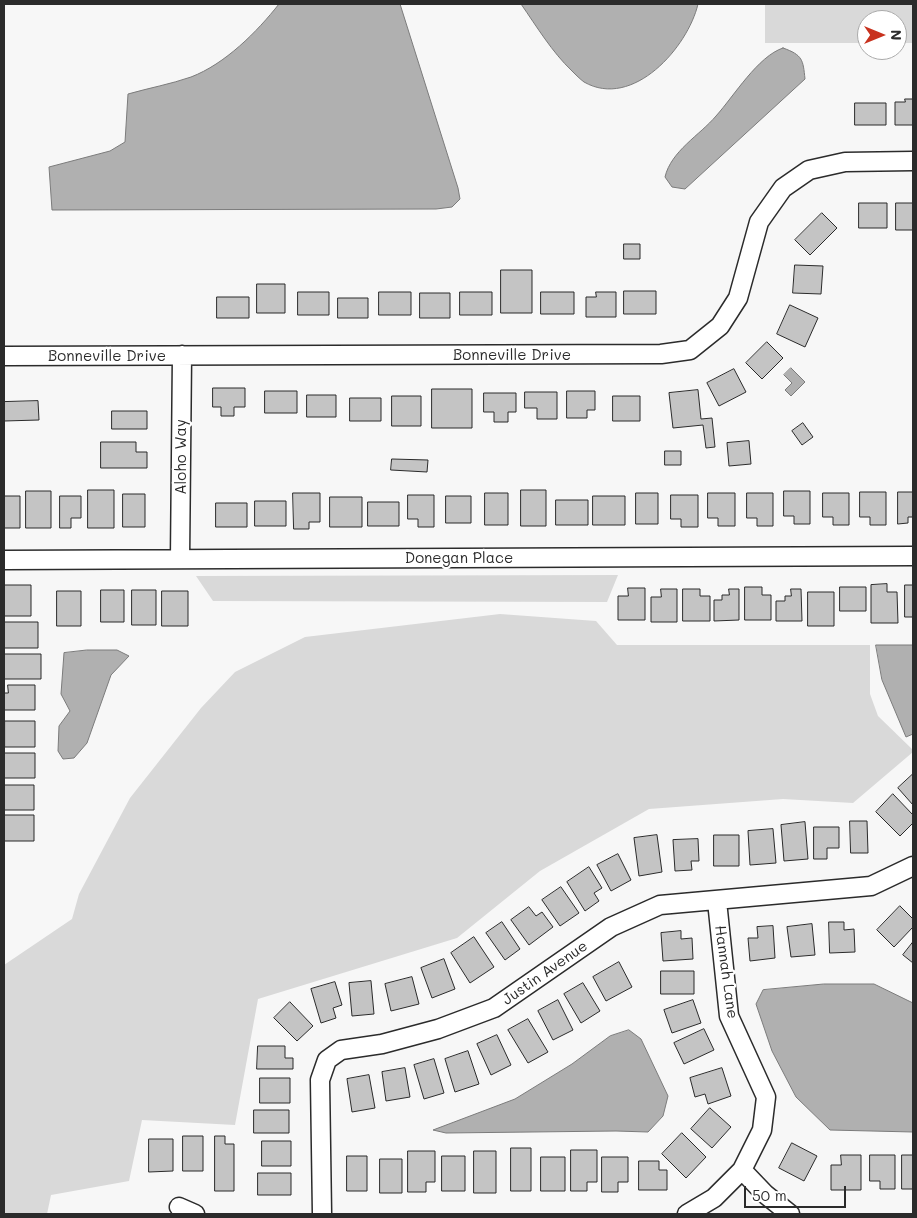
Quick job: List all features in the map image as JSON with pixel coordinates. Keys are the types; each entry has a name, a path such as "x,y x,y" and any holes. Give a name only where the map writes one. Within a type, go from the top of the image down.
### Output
{"street":[{"name":"Bonneville Drive","path":"4,356 651,354 690,350 720,326 738,298 759,222 783,188 809,170 845,162 913,162"},
{"name":"Aloho Way","path":"180,559 182,355"},
{"name":"Donegan Place","path":"4,560 913,556"},
{"name":"Justin Avenue","path":"322,1214 320,1080 327,1060 342,1050 382,1044 438,1029 494,1008 611,927 660,905 871,886 913,868"},
{"name":"Hannah Lane","path":"687,1214 714,1198 742,1170 762,1130 766,1097 729,1016 718,901"},
{"path":"742,1170 765,1194 790,1214"}],"shaded area":[{"path":"279,4 400,4 458,188 460,199 452,207 436,209 52,210 49,167 110,151 125,142 128,94 191,77 216,64 240,46"},
{"path":"521,4 698,4 683,38 656,70 639,81 621,88 603,88 584,82 565,64"},
{"path":"765,4 913,4 913,43 907,43 907,10 857,10 857,43 765,43"},
{"path":"783,48 795,53 801,59 805,79 685,189 672,187 665,177 673,159 716,116 747,77 765,59"},
{"path":"791,368 805,382 791,396 785,390 792,383 784,375"},
{"path":"618,575 607,602 213,601 196,576"},
{"path":"500,614 596,621 617,645 870,645 870,694 878,716 913,752 853,803 783,799 649,809 540,871 457,938 258,999 235,1125 142,1120 129,1181 51,1195 47,1214 4,1214 4,965 72,919 79,894 130,798 201,708 235,672 305,637"},
{"path":"876,645 913,645 913,734 906,737 882,680"},
{"path":"87,650 117,650 129,656 111,675 87,743 74,758 63,759 58,751 59,726 70,711 61,694 64,653"},
{"path":"824,984 874,984 913,1003 913,1132 830,1130 796,1097 772,1051 756,1004 763,990"},
{"path":"629,1030 641,1039 668,1096 663,1116 648,1132 446,1133 433,1130 515,1099 572,1064 610,1036"}],"building":[{"path":"905,99 913,99 913,125 895,125 895,102 905,102"},
{"path":"855,103 886,103 886,125 855,125"},
{"path":"859,203 887,203 887,228 859,228"},
{"path":"896,203 913,203 913,230 896,230"},
{"path":"822,213 837,228 810,255 795,240"},
{"path":"624,244 640,244 640,259 624,259"},
{"path":"795,265 823,266 821,294 793,293"},
{"path":"501,270 532,270 532,313 501,313"},
{"path":"257,284 285,284 285,313 257,313"},
{"path":"624,291 656,291 656,314 624,314"},
{"path":"298,292 329,292 329,315 298,315"},
{"path":"379,292 411,292 411,315 379,315"},
{"path":"460,292 492,292 492,315 460,315"},
{"path":"541,292 574,292 574,314 541,314"},
{"path":"596,292 616,292 616,317 586,317 586,297 596,297"},
{"path":"420,293 450,293 450,318 420,318"},
{"path":"217,297 249,297 249,318 217,318"},
{"path":"338,298 368,298 368,318 338,318"},
{"path":"790,305 818,318 805,347 777,334"},
{"path":"767,342 783,358 762,379 746,363"},
{"path":"734,369 746,392 719,406 707,383"},
{"path":"213,388 245,388 245,407 234,407 234,416 221,416 221,407 213,407"},
{"path":"432,389 472,389 472,428 432,428"},
{"path":"698,390 701,419 712,418 715,447 706,448 703,425 673,428 669,393"},
{"path":"265,391 297,391 297,413 265,413"},
{"path":"567,391 595,391 595,410 587,410 587,418 567,418"},
{"path":"525,392 557,392 557,419 537,419 537,408 525,408"},
{"path":"484,393 516,393 516,412 508,412 508,422 494,422 494,412 484,412"},
{"path":"307,395 336,395 336,417 307,417"},
{"path":"392,396 421,396 421,426 392,426"},
{"path":"613,396 640,396 640,421 613,421"},
{"path":"350,398 381,398 381,421 350,421"},
{"path":"38,401 39,420 4,421 4,402"},
{"path":"112,411 147,411 147,429 112,429"},
{"path":"803,423 813,437 802,445 792,431"},
{"path":"749,441 751,464 729,466 727,443"},
{"path":"101,442 136,442 136,452 147,452 147,468 101,468"},
{"path":"665,451 681,451 681,465 665,465"},
{"path":"392,459 428,460 427,472 391,470"},
{"path":"88,490 114,490 114,528 88,528"},
{"path":"521,490 546,490 546,526 521,526"},
{"path":"26,491 51,491 51,528 26,528"},
{"path":"784,491 810,491 810,524 794,524 794,516 784,516"},
{"path":"860,492 886,492 886,525 870,525 870,517 860,517"},
{"path":"898,492 913,492 913,517 908,517 908,523 898,524"},
{"path":"293,493 320,493 320,522 309,522 309,529 294,529"},
{"path":"485,493 508,493 508,525 485,525"},
{"path":"636,493 658,493 658,524 636,524"},
{"path":"708,493 735,493 735,526 718,526 718,518 708,518"},
{"path":"747,493 773,493 773,526 757,526 757,518 747,518"},
{"path":"823,493 849,493 849,525 833,525 833,517 823,517"},
{"path":"123,494 145,494 145,527 123,527"},
{"path":"408,495 434,495 434,527 418,527 418,519 408,519"},
{"path":"671,495 698,495 698,527 681,527 681,519 671,519"},
{"path":"4,496 20,496 20,528 4,528"},
{"path":"60,496 81,496 81,518 71,518 71,528 60,528"},
{"path":"446,496 471,496 471,523 446,523"},
{"path":"593,496 625,496 625,525 593,525"},
{"path":"330,497 362,497 362,527 330,527"},
{"path":"556,500 588,500 588,525 556,525"},
{"path":"255,501 286,501 286,526 255,526"},
{"path":"368,502 399,502 399,526 368,526"},
{"path":"216,503 247,503 247,527 216,527"},
{"path":"887,584 887,592 897,592 898,623 871,623 871,585"},
{"path":"4,585 31,585 31,616 4,616"},
{"path":"905,585 913,585 913,617 905,617"},
{"path":"745,587 762,587 762,595 771,595 771,620 745,620"},
{"path":"840,587 866,587 866,611 840,611"},
{"path":"628,588 645,588 645,620 618,620 618,596 628,596"},
{"path":"661,589 677,589 677,622 651,622 651,597 661,597"},
{"path":"683,589 700,589 700,596 710,596 710,621 683,621"},
{"path":"729,589 739,589 739,620 714,621 714,600 722,600 722,595 729,595"},
{"path":"791,589 801,589 802,621 776,621 776,601 785,601 785,596 791,596"},
{"path":"101,590 124,590 124,622 101,622"},
{"path":"132,590 156,590 156,625 132,625"},
{"path":"57,591 81,591 81,626 57,626"},
{"path":"162,591 188,591 188,626 162,626"},
{"path":"808,592 834,592 834,626 808,626"},
{"path":"4,622 38,622 38,648 4,648"},
{"path":"4,654 41,654 41,679 4,679"},
{"path":"8,685 35,685 35,710 4,710 4,693 8,693"},
{"path":"5,721 35,721 35,747 5,747"},
{"path":"4,753 35,753 35,778 4,778"},
{"path":"913,774 913,805 898,788"},
{"path":"4,785 34,785 34,810 4,810"},
{"path":"893,794 913,815 913,823 900,836 876,812"},
{"path":"4,815 34,815 34,841 4,841"},
{"path":"850,821 867,821 868,853 851,853"},
{"path":"805,822 808,859 784,861 781,825"},
{"path":"814,827 839,827 839,848 827,848 827,859 814,859"},
{"path":"773,829 776,863 750,865 748,831"},
{"path":"657,835 662,872 639,876 634,838"},
{"path":"714,835 739,835 739,866 714,866"},
{"path":"698,839 699,861 691,861 692,870 675,871 673,840"},
{"path":"618,854 631,880 611,891 597,865"},
{"path":"589,867 602,888 594,893 599,901 585,911 567,882"},
{"path":"561,887 579,913 560,926 542,900"},
{"path":"900,906 913,919 913,927 894,947 877,930"},
{"path":"529,907 536,916 542,912 553,927 529,945 511,920"},
{"path":"502,922 520,949 505,960 486,933"},
{"path":"829,922 844,922 844,930 854,929 855,952 830,953"},
{"path":"812,924 815,955 791,957 787,927"},
{"path":"773,926 775,958 750,961 748,938 758,938 757,927"},
{"path":"681,931 681,939 692,938 693,959 663,961 661,933"},
{"path":"474,937 494,967 470,983 451,953"},
{"path":"913,942 913,963 903,955"},
{"path":"444,959 455,989 432,998 421,968"},
{"path":"619,962 632,987 606,1001 593,977"},
{"path":"661,971 694,971 694,994 661,994"},
{"path":"412,977 419,1004 391,1011 385,984"},
{"path":"371,981 374,1014 352,1016 349,983"},
{"path":"335,982 342,1005 333,1008 336,1018 321,1023 311,989"},
{"path":"583,983 600,1011 581,1023 564,994"},
{"path":"558,1000 573,1030 553,1040 538,1011"},
{"path":"693,1000 701,1023 672,1033 664,1010"},
{"path":"290,1002 313,1026 297,1041 274,1018"},
{"path":"528,1019 548,1052 528,1063 508,1030"},
{"path":"704,1029 714,1050 684,1064 674,1043"},
{"path":"497,1035 511,1065 491,1075 477,1044"},
{"path":"258,1046 285,1046 285,1058 293,1058 293,1069 257,1069"},
{"path":"468,1051 479,1084 455,1092 445,1059"},
{"path":"434,1059 444,1093 424,1099 414,1065"},
{"path":"405,1068 410,1097 386,1101 382,1072"},
{"path":"722,1068 731,1096 708,1104 705,1094 695,1097 690,1078"},
{"path":"369,1075 375,1108 352,1112 347,1079"},
{"path":"260,1078 290,1078 290,1103 260,1103"},
{"path":"710,1108 731,1127 712,1148 691,1129"},
{"path":"254,1110 289,1110 289,1133 254,1133"},
{"path":"682,1133 706,1157 686,1178 662,1154"},
{"path":"183,1136 203,1136 203,1171 183,1171"},
{"path":"215,1136 225,1136 225,1144 234,1144 234,1191 215,1191"},
{"path":"149,1139 173,1139 173,1171 149,1172"},
{"path":"262,1141 291,1141 291,1166 262,1166"},
{"path":"792,1143 817,1156 804,1181 779,1168"},
{"path":"511,1148 531,1148 531,1191 511,1191"},
{"path":"571,1150 597,1150 597,1182 587,1182 587,1191 571,1191"},
{"path":"408,1151 435,1151 435,1182 426,1182 426,1192 408,1192"},
{"path":"474,1151 496,1151 496,1193 474,1193"},
{"path":"841,1155 861,1155 861,1190 831,1190 831,1165 841,1165"},
{"path":"870,1155 895,1155 895,1189 880,1189 880,1181 870,1181"},
{"path":"902,1155 913,1155 913,1189 902,1189"},
{"path":"347,1156 367,1156 367,1191 347,1191"},
{"path":"442,1156 465,1156 465,1191 442,1191"},
{"path":"541,1157 565,1157 565,1191 541,1191"},
{"path":"602,1157 628,1157 628,1182 618,1182 618,1192 602,1192"},
{"path":"380,1159 402,1159 402,1193 380,1193"},
{"path":"639,1161 659,1161 659,1170 667,1170 667,1190 639,1190"},
{"path":"258,1173 291,1173 291,1195 258,1195"}]}
